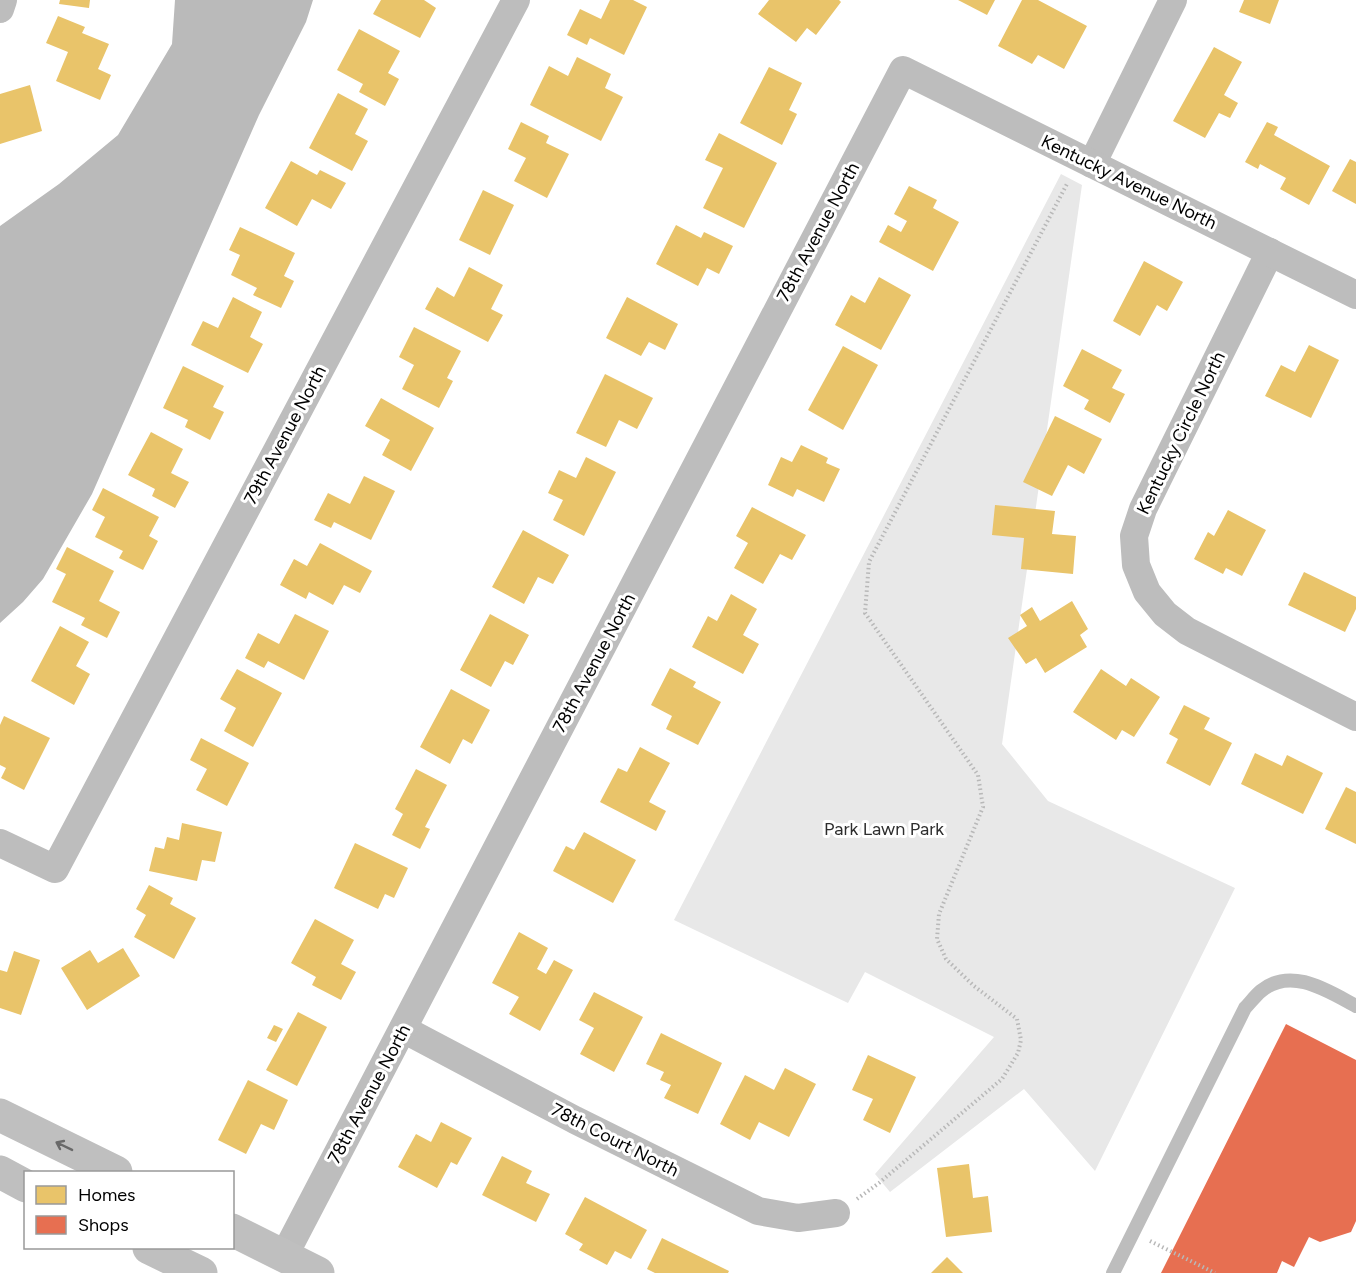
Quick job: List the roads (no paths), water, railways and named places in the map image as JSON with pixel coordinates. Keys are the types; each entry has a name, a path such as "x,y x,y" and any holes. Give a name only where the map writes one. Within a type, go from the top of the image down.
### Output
{"main road":[{"path":"0,1115 112,1171"},
{"path":"0,1172 24,1185"},
{"path":"234,1231 282,1260 318,1273"},
{"path":"151,1249 201,1273"}],"street":[{"path":"0,9 3,0"},
{"name":"79th Avenue North","path":"0,843 55,869 516,0"},
{"path":"1092,164 1173,0"},
{"name":"Kentucky Avenue North","path":"903,70 1356,295"},
{"name":"78th Avenue North","path":"282,1260 903,70"},
{"name":"Kentucky Circle North","path":"1270,252 1143,509 1134,536 1136,565 1146,591 1165,614 1187,631 1356,717"},
{"name":"78th Court North","path":"404,1029 575,1120 758,1211 798,1218 836,1212"}],"lane":[{"path":"1113,1273 1245,1008 1262,990 1285,980 1311,982 1356,1006"}],"park label":[{"name":"Park Lawn Park","path":"884,829"}]}
